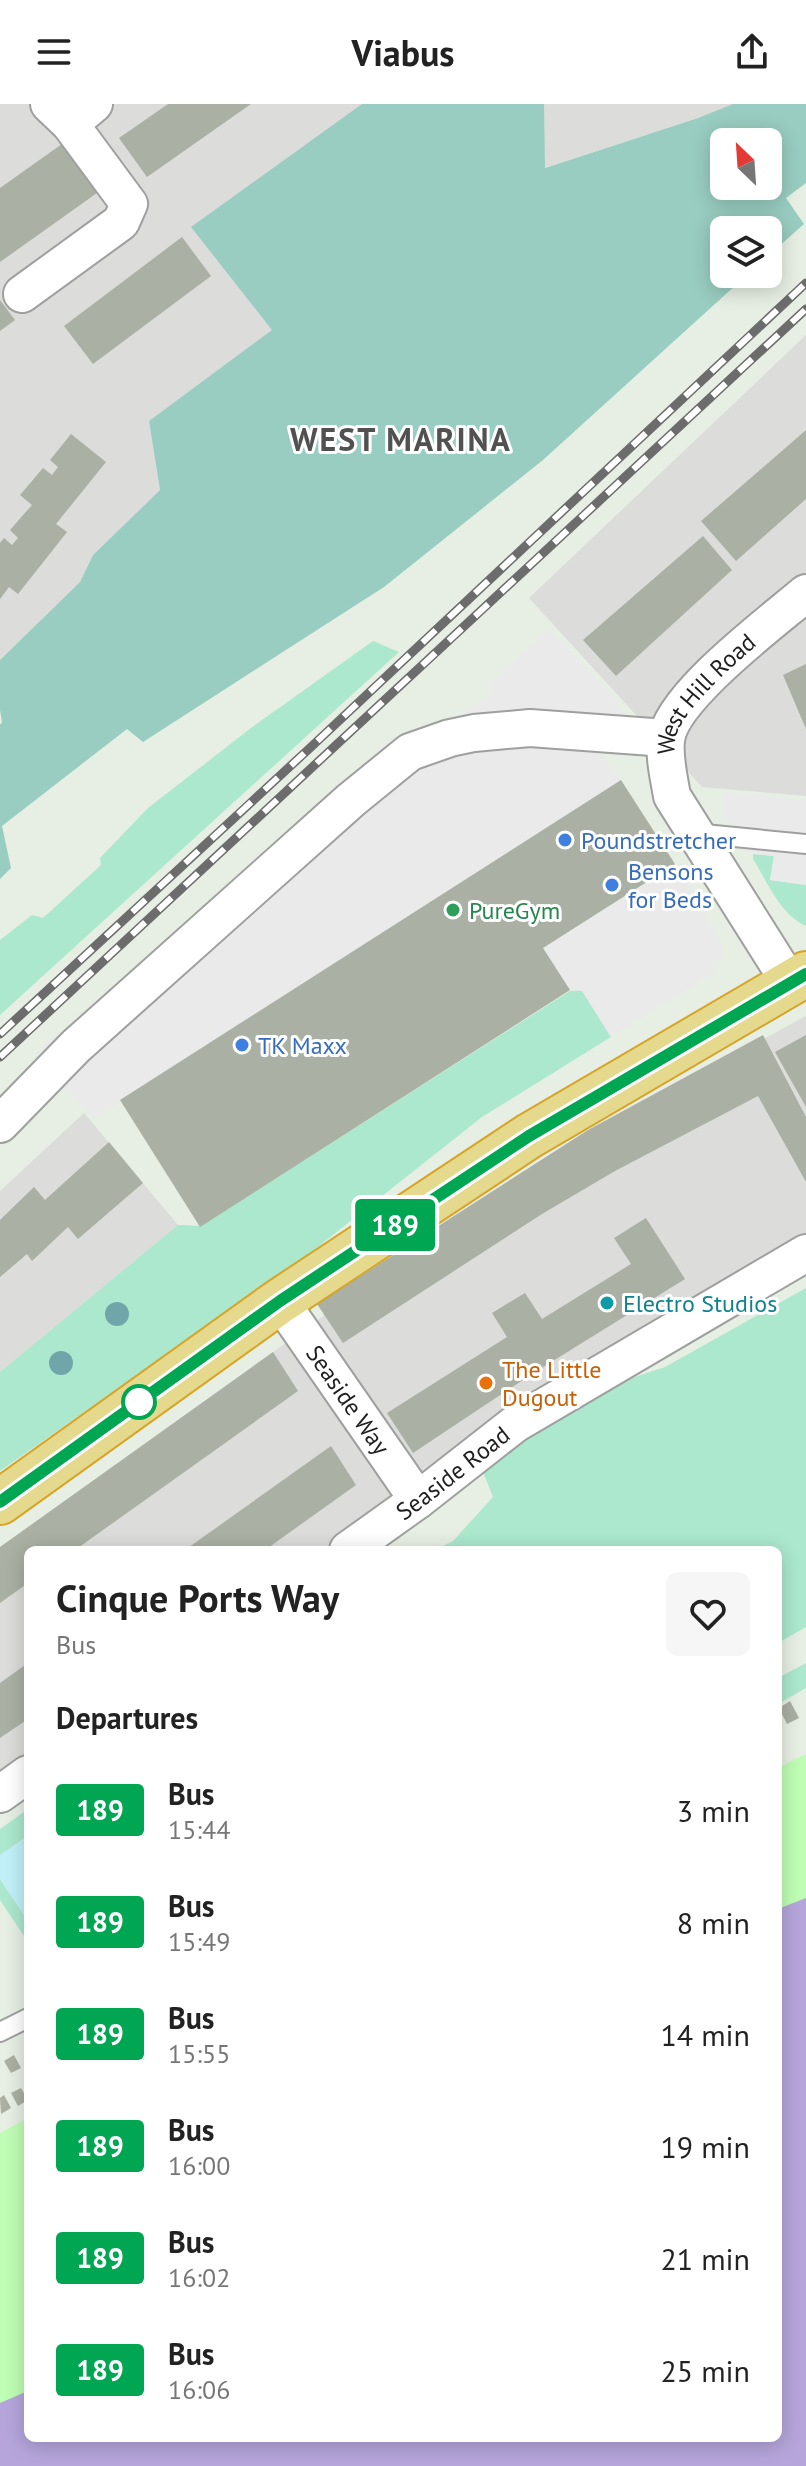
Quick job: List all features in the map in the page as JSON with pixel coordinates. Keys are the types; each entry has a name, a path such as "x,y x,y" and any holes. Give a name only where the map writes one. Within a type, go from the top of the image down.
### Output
{"highway":[{"path":"0,1502 280,1301 529,1136 798,979"}],"street":[{"path":"22,294 121,222 129,204 71,111"},
{"name":"West Hill Road","path":"798,979 694,833 672,796 666,738 676,714 704,682 806,593"},
{"path":"0,1124 87,1035 351,800 410,752 474,733 530,728 666,738"},
{"name":"Seaside Road","path":"354,1546 515,1424 806,1253"},
{"name":"Seaside Way","path":"280,1301 418,1500"},
{"path":"0,1794 24,1777"}],"lane":[{"path":"694,833 806,844"},
{"path":"0,2032 24,2020"}],"shaded area":[{"path":"0,104 734,104 457,196 149,421 160,490 93,555 80,582 0,660"},
{"path":"362,104 544,104 545,168 733,104 806,104 806,183 786,198 804,224 782,244 782,216 710,216 710,288 733,288 543,460 384,587 143,742 127,729 2,826 11,868 0,879 0,660 80,582 93,555 160,490 149,421 272,330 191,227"},
{"path":"806,335 806,796 702,787 529,598"},
{"path":"550,628 626,711 619,745 596,747 621,780 93,1119 36,1053 288,835 390,741 463,715 492,691 488,684"},
{"path":"373,641 399,652 0,1015 0,940 32,915 43,918 101,865 100,858 148,808 251,728"},
{"path":"725,792 806,800 806,885 770,880 774,856 753,854 722,812"},
{"path":"753,854 774,856 770,880 806,885 806,926 782,906 753,859"},
{"path":"675,864 719,938 723,955 712,974 611,1037 582,991 570,990 543,948"},
{"path":"582,990 611,1037 482,1117 295,1265 0,1471 0,1372 178,1225 201,1226 570,991"},
{"path":"806,1016 806,1233 523,1404 329,1546 24,1546 24,1769 0,1786 0,1548 361,1289 649,1101"},
{"path":"84,1113 178,1225 0,1372 0,1191"},
{"path":"806,1288 806,1627 782,1641 782,1546 443,1546 453,1541 493,1497 481,1467 608,1386 665,1367"},
{"path":"806,1663 806,1688 782,1702 782,1676"},
{"path":"24,1812 24,1839 0,1855 0,1829"},
{"path":"24,1840 24,1915 0,1879 0,1855"},
{"path":"0,1879 24,1915 24,1936 0,1900"},
{"path":"806,1898 806,2466 0,2466 0,2403 24,2393 24,2442 782,2442 782,1907"}],"sand":[{"path":"806,1754 806,2253 782,2268 782,1766"},
{"path":"24,2120 24,2442 101,2442 537,2466 0,2466 0,2133"}],"building":[{"path":"168,104 251,104 147,177 119,138"},
{"path":"62,144 97,193 0,262 0,188"},
{"path":"182,237 211,276 93,364 64,326"},
{"path":"0,300 15,320 0,331"},
{"path":"806,430 806,499 736,561 701,521"},
{"path":"71,434 106,462 56,524 67,532 18,594 9,587 0,599 0,543 4,538 12,545 18,538 10,530 32,505 20,495 43,468 52,475 58,467 50,460"},
{"path":"703,536 732,570 616,676 583,640"},
{"path":"806,664 806,729 783,675"},
{"path":"621,780 675,864 543,948 570,990 200,1227 120,1100"},
{"path":"763,1035 806,1117 806,1182 758,1096 615,1171 542,1214 343,1343 317,1304 588,1130"},
{"path":"806,1035 806,1107 775,1052"},
{"path":"109,1142 143,1183 78,1239 68,1227 32,1261 27,1254 0,1277 0,1220 34,1187 45,1200"},
{"path":"646,1218 685,1279 532,1374 413,1453 387,1413 507,1337 492,1313 525,1293 542,1319 631,1264 614,1238"},
{"path":"273,1352 298,1391 81,1546 24,1546 24,1586 0,1603 0,1547"},
{"path":"331,1446 356,1485 271,1546 191,1546"},
{"path":"24,1666 24,1722 0,1738 0,1683"},
{"path":"790,1701 799,1718 787,1724 782,1706"},
{"path":"14,2055 21,2068 11,2073 4,2061"},
{"path":"21,2088 24,2102 18,2106 11,2093"},
{"path":"4,2095 11,2108 1,2114 0,2098"}],"railway":[{"path":"0,1034 806,283"},
{"path":"0,1057 806,309"}],"bus line":[{"name":"189","path":"0,1502 280,1301 529,1136 806,974"}],"place":[{"name":"Poundstretcher","path":"565,840"},
{"name":"Bensons for Beds","path":"612,885"},
{"name":"PureGym","path":"453,910"},
{"name":"TK Maxx","path":"242,1045"},
{"name":"Electro Studios","path":"607,1303"},
{"name":"The Little Dugout","path":"486,1383"}],"district":[{"name":"WEST MARINA","path":"401,439"}]}
